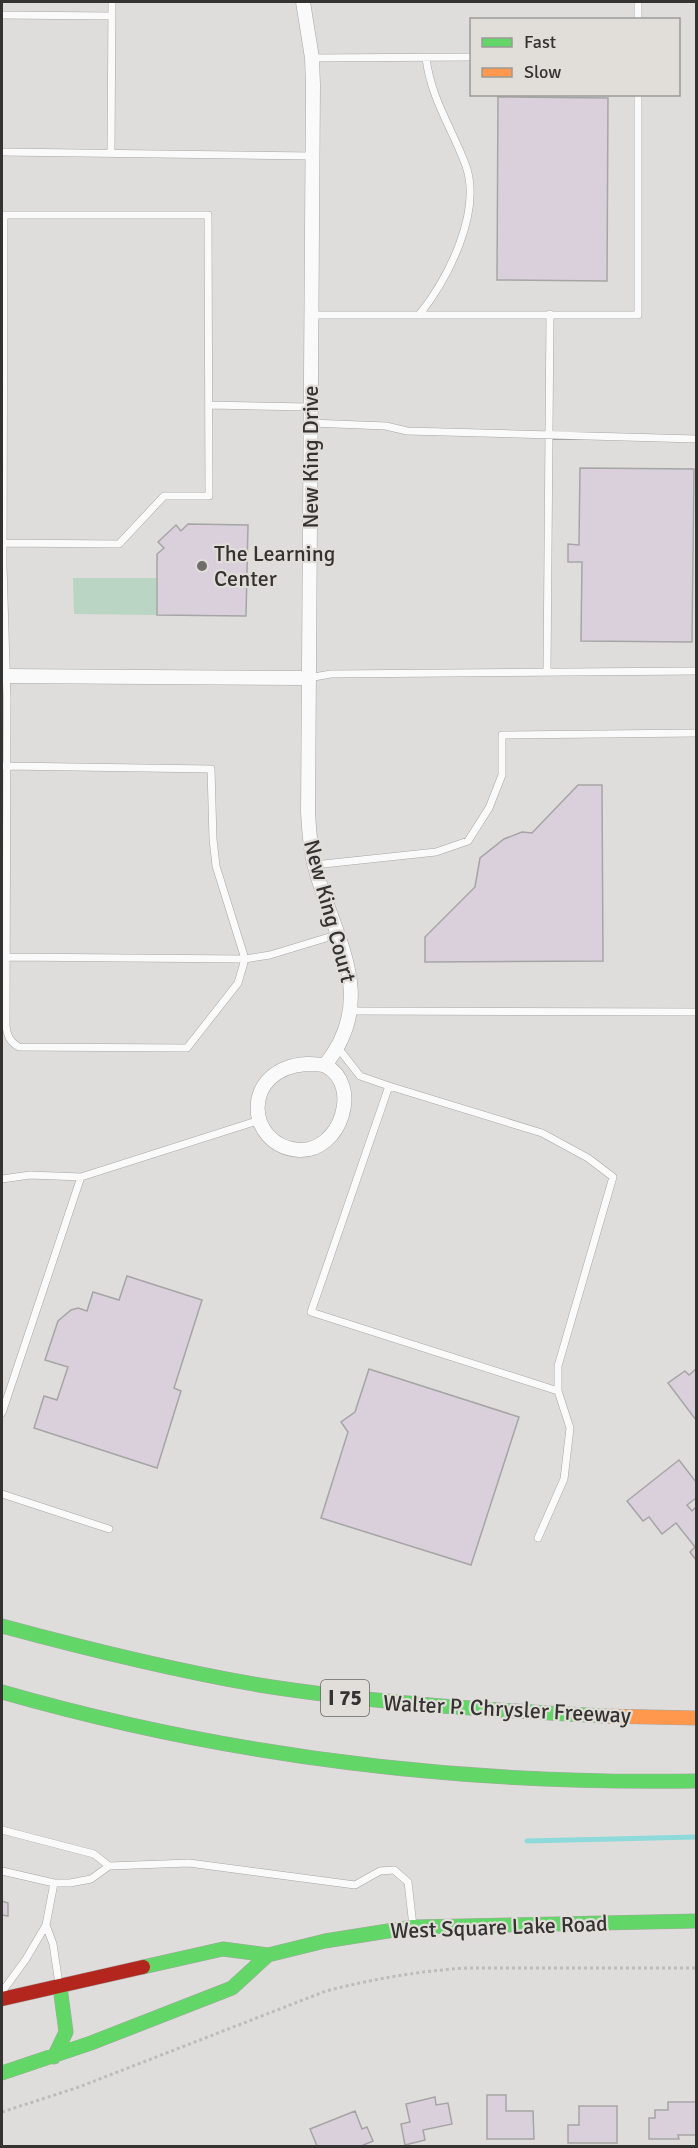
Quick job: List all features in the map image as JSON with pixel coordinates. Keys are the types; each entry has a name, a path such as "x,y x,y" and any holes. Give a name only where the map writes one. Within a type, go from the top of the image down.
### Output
{"main road":[{"name":"Walter P. Chrysler Freeway","path":"2,1626 72,1648 283,1690 386,1704 537,1714 696,1718"},
{"path":"2,1692 133,1727 264,1752 506,1779 696,1781"},
{"name":"West Square Lake Road","path":"2,1999 223,1949 268,1955 325,1941 413,1927 696,1921"},
{"name":"West Square Lake Road","path":"2,2073 54,2057 232,1989 268,1955"},
{"path":"54,2057 65,2041 67,2030 60,1987"}],"street":[{"name":"New King Drive","path":"303,2 312,58 308,678"},
{"path":"4,676 308,678"},
{"name":"New King Court","path":"308,678 308,813 314,865 351,974 350,1011 339,1048 325,1065"},
{"path":"292,1065 325,1065 337,1076 344,1104 342,1119 328,1140 315,1147 290,1148 270,1137 260,1120 259,1095 269,1077 292,1065"}],"lane":[{"path":"111,151 112,2"},
{"path":"638,2 638,18"},
{"path":"2,15 112,16"},
{"path":"312,58 470,57"},
{"path":"419,315 432,299 465,230 470,194 466,166 429,83 426,58"},
{"path":"310,315 638,315 638,96"},
{"path":"2,152 111,151 312,156"},
{"path":"3,543 119,544 164,496 209,496 208,215 4,215 3,543 4,856 7,1034 12,1043 19,1047 187,1048 238,983 245,959 229,915 216,866 212,831 211,769 4,766"},
{"path":"547,670 550,314"},
{"path":"208,405 310,407"},
{"path":"310,423 386,426 407,431 696,439"},
{"path":"308,678 331,674 547,670 696,671"},
{"path":"314,865 436,852 468,841 489,808 502,775 502,735 696,733"},
{"path":"7,957 245,959 270,955 339,934"},
{"path":"350,1011 696,1012"},
{"path":"339,1048 360,1076 542,1133 588,1158 613,1177 558,1366 558,1391 570,1428 564,1479 538,1538"},
{"path":"389,1086 311,1312 558,1391"},
{"path":"2,1179 30,1175 81,1177 260,1120"},
{"path":"2,1413 81,1177"},
{"path":"2,1494 109,1529"},
{"path":"2,1830 94,1854 109,1866"},
{"path":"2,1871 54,1883 92,1879 109,1866 189,1863 346,1885 362,1883 380,1871 394,1870 408,1882 413,1927"},
{"path":"2,1992 26,1959 45,1925 54,1883"},
{"path":"45,1925 53,1944 60,1987"}],"path":[{"path":"2,2112 79,2087 326,1991 364,1981 433,1970 467,1968 696,1968"}],"green space":[{"path":"73,578 157,578 157,615 74,614"}],"building":[{"path":"498,97 608,98 607,281 497,280"},
{"path":"580,468 694,469 692,642 581,641 582,562 568,562 568,544 579,545"},
{"name":"The Learning Center","path":"188,524 248,525 246,616 157,615 157,554 164,548 158,542 176,525 181,531"},
{"path":"578,785 602,785 603,961 425,962 425,937 475,887 480,858 504,839 522,832 532,833"},
{"path":"127,1276 202,1300 174,1388 181,1391 157,1468 34,1428 44,1396 57,1400 68,1367 45,1360 58,1321 71,1310 78,1308 87,1311 93,1292 119,1300"},
{"path":"369,1369 519,1417 471,1565 321,1518 348,1432 341,1422 355,1412"},
{"path":"696,1369 696,1420 668,1383 685,1371 689,1375"},
{"path":"679,1460 696,1482 696,1498 687,1505 692,1511 696,1507 696,1560 690,1552 695,1547 676,1523 662,1534 649,1517 643,1521 627,1501"},
{"path":"2,1901 8,1903 8,1916 2,1915"},
{"path":"487,2095 506,2095 506,2111 533,2111 534,2139 487,2139"},
{"path":"435,2097 436,2105 448,2103 452,2124 423,2130 425,2140 405,2145 401,2124 410,2122 406,2104"},
{"path":"668,2102 696,2102 696,2135 678,2135 679,2139 649,2139 649,2118 655,2118 655,2110 668,2110"},
{"path":"579,2106 617,2106 617,2143 568,2143 568,2125 579,2125"},
{"path":"355,2111 362,2129 367,2127 373,2141 361,2146 317,2146 310,2129"}],"waterway":[{"path":"527,1841 696,1837"}],"traffic: fast":[{"path":"2,1626 194,1673 259,1685 387,1701 603,1716"},
{"path":"2,1692 87,1715 173,1734 259,1750 346,1762 433,1772 520,1778 696,1781"},
{"path":"143,1967 223,1949 268,1955 325,1941 413,1927 696,1921"},
{"path":"2,2073 91,2043 232,1988 268,1955"},
{"path":"54,2057 66,2032 60,1987"}],"traffic: slow":[{"path":"603,1716 696,1718"}],"traffic: jam":[{"path":"2,1999 143,1967"}],"place":[{"name":"The Learning Center","path":"202,566"}]}
